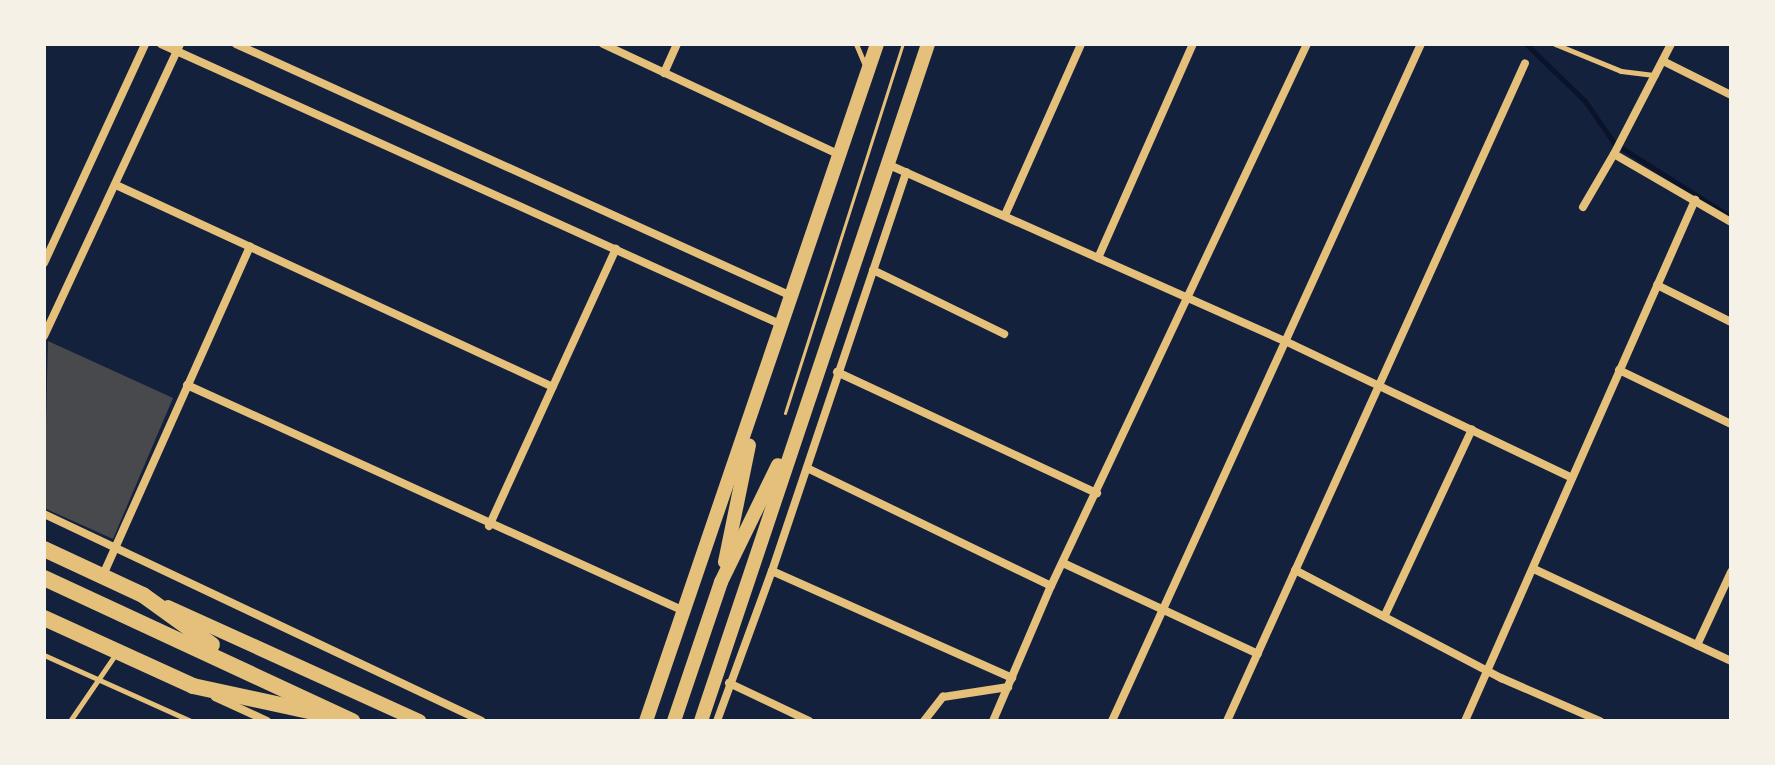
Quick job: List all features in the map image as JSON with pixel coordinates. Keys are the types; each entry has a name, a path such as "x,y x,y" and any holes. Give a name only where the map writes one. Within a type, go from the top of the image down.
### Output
{"highway":[{"path":"44,549 143,595 243,667"},
{"path":"44,578 243,667 352,721"},
{"path":"44,618 193,686 352,721"}],"main road":[{"path":"646,721 877,44"},
{"path":"701,721 928,44"},
{"path":"674,721 718,589 761,386"},
{"path":"718,589 803,414"},
{"path":"143,595 419,721"}],"street":[{"path":"44,263 145,44"},
{"path":"161,44 178,48 780,324"},
{"path":"236,44 789,295"},
{"path":"603,44 838,154"},
{"path":"664,73 677,44"},
{"path":"1005,215 1081,44"},
{"path":"1098,258 1193,44"},
{"path":"993,721 1051,586 1190,298 1307,44"},
{"path":"1112,721 1421,44"},
{"path":"1583,207 1671,44"},
{"path":"44,336 178,48"},
{"path":"1663,61 1731,95"},
{"path":"1227,721 1525,63"},
{"path":"1616,150 1731,222"},
{"path":"886,164 1285,341 1572,478"},
{"path":"717,721 772,571 906,172"},
{"path":"116,185 553,387"},
{"path":"1465,721 1536,570 1572,478 1695,200"},
{"path":"103,575 250,246"},
{"path":"489,526 616,249"},
{"path":"873,270 1004,334"},
{"path":"1657,285 1731,322"},
{"path":"1619,370 1731,424"},
{"path":"837,372 1097,493"},
{"path":"187,385 489,526 684,611"},
{"path":"1385,615 1472,429"},
{"path":"807,468 1051,586"},
{"path":"44,514 482,721"},
{"path":"1063,563 1258,654"},
{"path":"1295,570 1487,669 1600,721"},
{"path":"1536,570 1731,661"},
{"path":"772,571 1012,678"},
{"path":"1697,645 1731,572"},
{"path":"729,683 809,721"},
{"path":"193,686 267,721"},
{"path":"924,721 943,697 1008,687"}],"lane":[{"path":"856,44 867,72"},
{"path":"1555,44 1621,71 1656,75"},
{"path":"70,721 117,651"},
{"path":"44,655 191,721"}],"path":[{"path":"785,413 903,44"}],"building":[{"path":"48,341 173,398 113,539 44,508"}],"waterway":[{"path":"1526,44 1585,101 1614,143 1731,217"}]}
